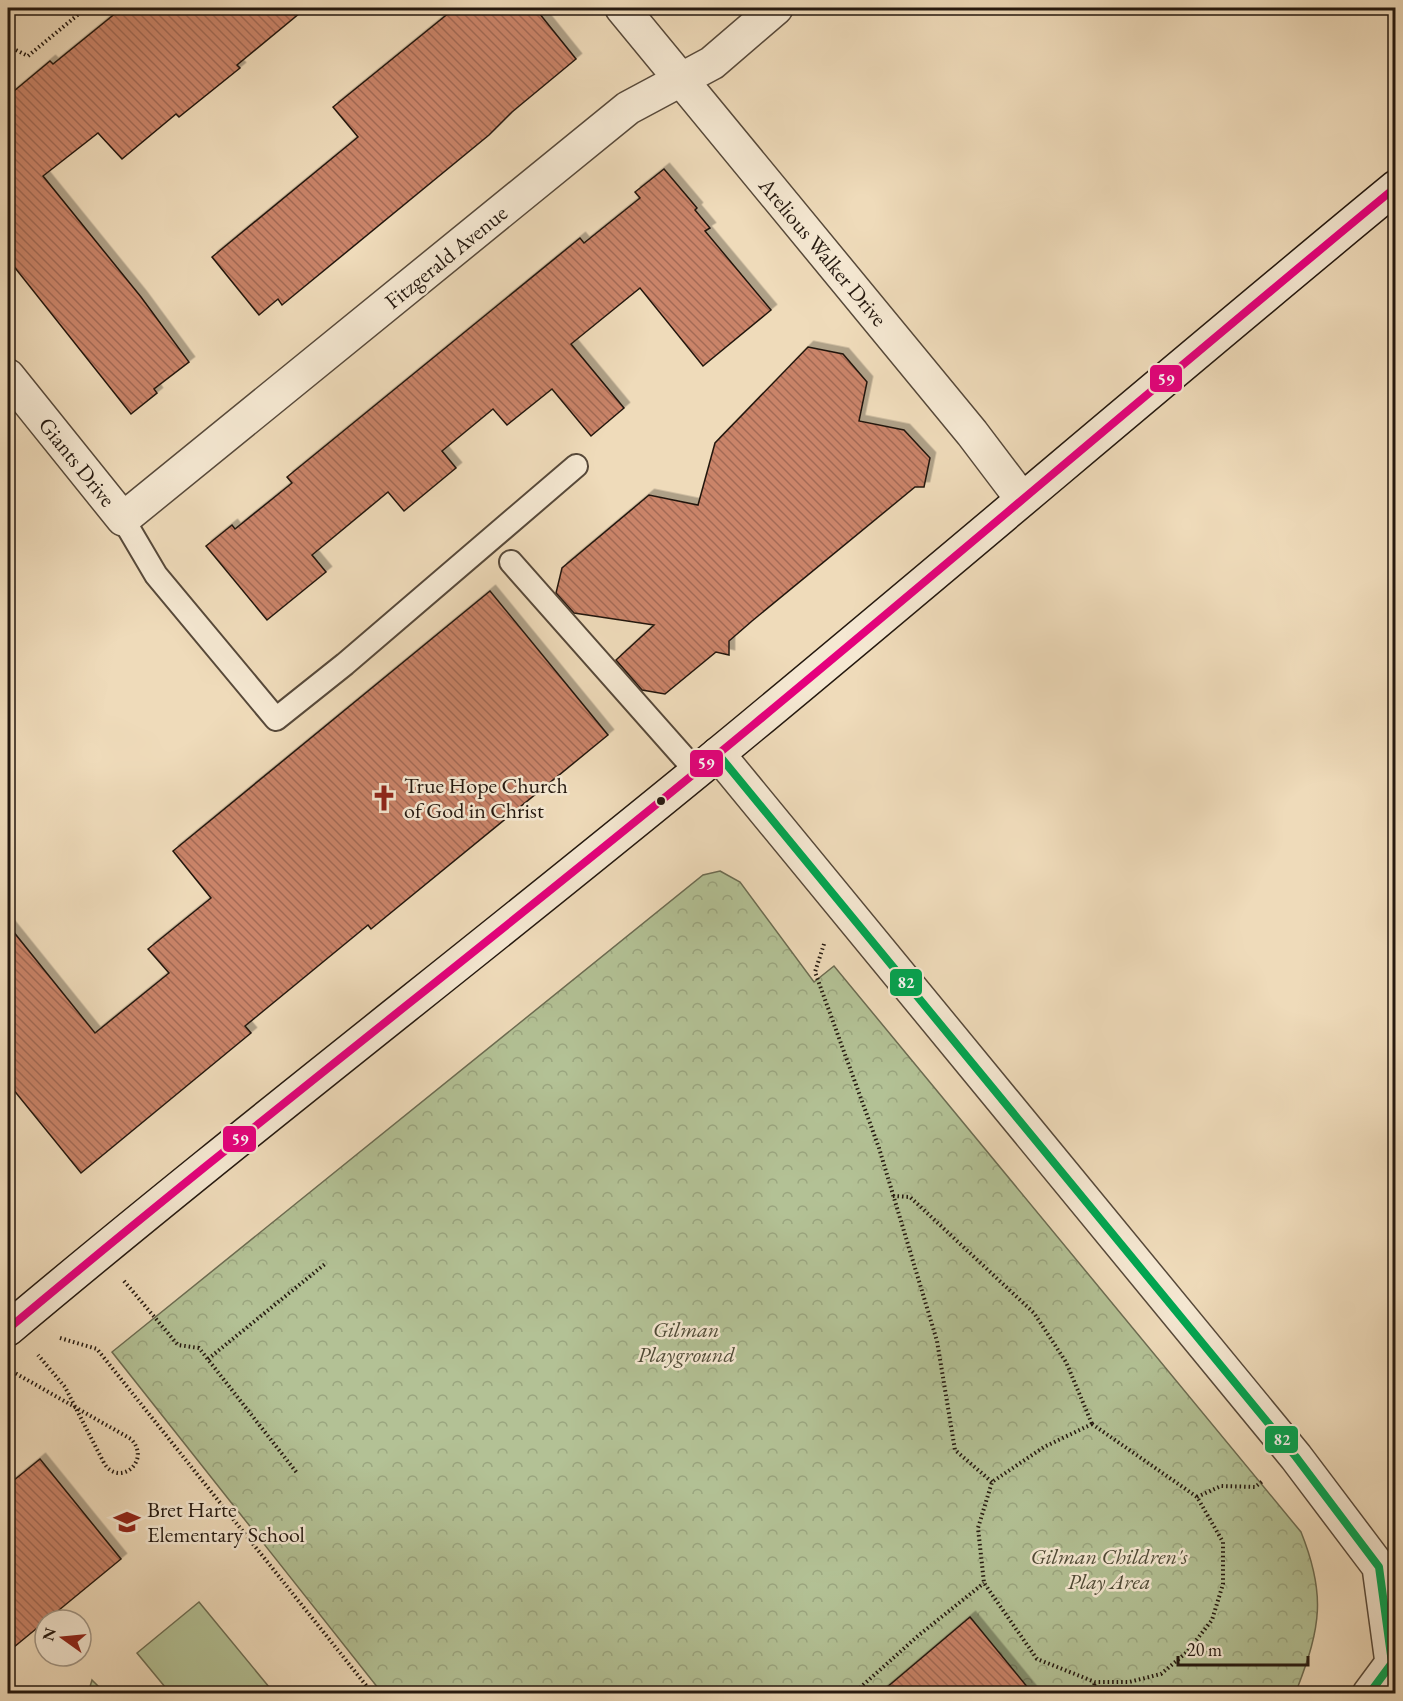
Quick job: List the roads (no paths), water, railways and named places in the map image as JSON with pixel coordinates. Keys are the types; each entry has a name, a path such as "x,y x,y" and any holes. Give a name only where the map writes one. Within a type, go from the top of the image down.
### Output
{"street":[{"name":"Arelious Walker Drive","path":"622,8 972,433 1022,499"},
{"name":"Fitzgerald Avenue","path":"123,519 628,108 712,63 776,8"},
{"path":"9,1324 707,762 1395,187"},
{"name":"Giants Drive","path":"8,376 123,519"},
{"path":"707,762 839,901 1296,1457 1379,1567 1394,1664 1369,1694"}],"lane":[{"path":"123,519 156,575 276,719 345,664 576,466"},
{"path":"512,562 707,762"}],"place":[{"name":"True Hope Church of God in Christ","path":"384,798"},
{"name":"Bret Harte Elementary School","path":"127,1522"}],"park label":[{"name":"Gilman Playground","path":"686,1342"},
{"name":"Gilman Children's Play Area","path":"1109,1568"}]}
